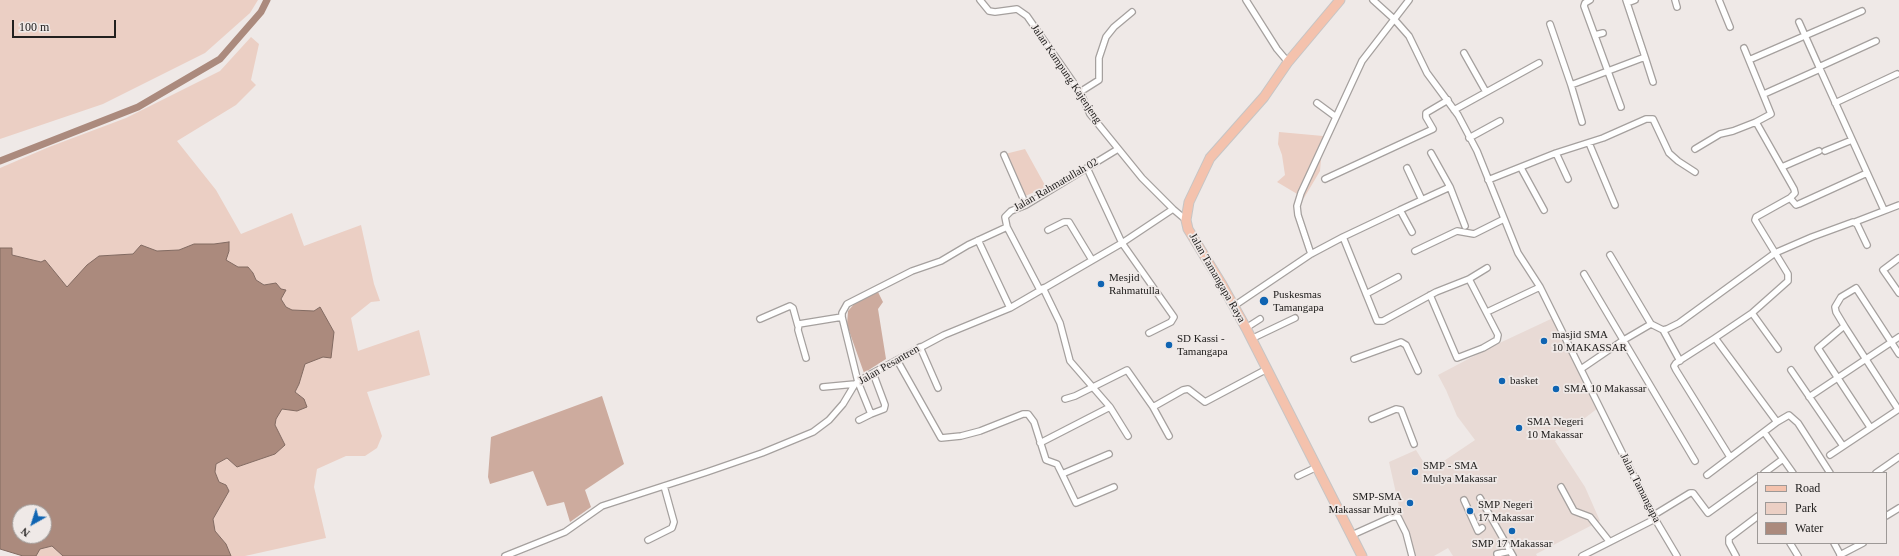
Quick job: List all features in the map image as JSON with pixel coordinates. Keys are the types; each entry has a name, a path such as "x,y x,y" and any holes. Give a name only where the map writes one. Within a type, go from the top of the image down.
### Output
{"main road":[{"name":"Jalan Tamangapa Raya","path":"1340,0 1288,62 1264,97 1210,158 1189,202 1186,220 1188,229 1246,328 1362,556"}],"street":[{"name":"Jalan Kampung Kajenjeng","path":"980,0 989,11 1000,12 1017,9 1022,12 1080,92 1090,114 1142,178 1173,209"},
{"name":"Jalan Tamangapa","path":"1373,0 1394,19 1409,36 1427,72 1454,110 1469,138 1488,180 1518,253 1540,287 1654,517 1677,556"},
{"path":"1311,254 1298,215 1297,206 1362,61 1409,0"},
{"path":"1590,0 1584,4 1621,107"},
{"path":"1635,0 1626,2 1653,82"},
{"path":"1674,0 1677,7"},
{"path":"1719,0 1730,27"},
{"path":"1248,1 1277,49 1288,62"},
{"path":"1749,60 1862,11"},
{"path":"1080,92 1098,80 1099,58 1106,37 1114,27 1132,12"},
{"path":"1799,22 1884,210"},
{"path":"1550,24 1582,122"},
{"path":"1596,35 1603,33"},
{"path":"1764,94 1876,41"},
{"path":"1694,149 1720,134 1733,132 1772,114 1744,48"},
{"path":"1464,53 1486,92"},
{"path":"1571,85 1645,57"},
{"path":"1454,110 1539,63"},
{"path":"1835,103 1897,74"},
{"path":"1325,179 1433,129 1426,117 1426,113 1448,100"},
{"path":"1317,103 1336,117"},
{"path":"1488,180 1589,143 1646,119 1653,119 1669,153 1695,172"},
{"path":"1469,138 1500,121"},
{"path":"1730,457 1674,367 1675,364 1752,313 1787,283 1789,279 1755,220 1756,217 1790,198 1794,193 1794,189 1756,122"},
{"path":"1782,167 1852,140"},
{"path":"1589,143 1615,205"},
{"name":"Jalan Rahmatullah 02","path":"1007,227 1004,221 1007,214 1026,205 1118,149"},
{"path":"1431,153 1450,187 1466,226"},
{"path":"1556,154 1568,180"},
{"path":"1004,155 1026,205"},
{"path":"1087,168 1122,242 1174,318 1171,322 1149,333"},
{"path":"1407,168 1422,200"},
{"path":"1521,168 1544,210"},
{"path":"1790,198 1796,205 1867,173"},
{"path":"1234,306 1311,254 1343,237 1450,187"},
{"path":"1663,330 1679,324 1775,253 1847,223 1855,222 1899,204"},
{"path":"1173,209 1186,220"},
{"name":"Jalan Pesantren","path":"505,556 566,532 602,506 762,453 813,432 843,404 857,383 873,373 944,335 1010,308 1122,242 1173,209"},
{"path":"1400,210 1412,232"},
{"path":"1415,251 1457,231 1474,234 1504,218"},
{"path":"1048,230 1064,222 1069,222 1092,260"},
{"path":"1855,222 1867,245"},
{"path":"871,414 857,383 842,317 842,313 847,304 912,271 941,261 978,240 1007,227 1060,323 1070,361 1110,407 1128,436"},
{"path":"1343,237 1372,313 1377,322 1380,322 1430,295 1469,278 1487,268"},
{"path":"978,240 1010,308"},
{"path":"1610,255 1651,324 1663,330 1680,361"},
{"path":"1899,258 1883,270 1899,293"},
{"path":"1584,274 1622,341 1695,461"},
{"path":"1366,294 1398,276"},
{"path":"1430,295 1457,358 1483,348 1498,338 1487,312 1469,278"},
{"path":"1487,312 1540,287"},
{"path":"1830,455 1899,409 1836,312 1835,307 1841,297 1856,288 1899,354"},
{"path":"760,318 790,306 793,308 806,358"},
{"path":"1752,313 1778,349"},
{"path":"798,326 801,323 842,317"},
{"path":"1251,339 1296,318"},
{"path":"1246,328 1260,319"},
{"path":"1581,369 1622,341 1651,324"},
{"path":"1845,327 1818,348 1870,427"},
{"path":"1809,397 1865,358 1899,337"},
{"path":"1715,338 1777,422"},
{"path":"1354,359 1401,342 1406,345 1418,371"},
{"path":"920,347 938,388"},
{"path":"897,360 941,438 961,436 980,431 1023,414 1028,414 1034,422 1040,443 1048,462 1057,464 1076,503 1114,487"},
{"path":"1153,407 1183,390 1188,389 1205,402 1267,369"},
{"path":"1065,399 1127,370 1153,407 1169,436"},
{"path":"1791,370 1842,446"},
{"path":"859,420 884,409 885,405 873,373"},
{"path":"823,387 857,383"},
{"path":"1040,443 1110,407"},
{"path":"1372,419 1396,409 1401,410 1414,444"},
{"path":"1707,475 1777,422 1789,415 1794,418 1829,472"},
{"path":"1764,432 1792,472"},
{"path":"1062,474 1109,454"},
{"path":"1877,472 1899,457"},
{"path":"1765,472 1783,460"},
{"path":"1298,476 1317,467"},
{"path":"1582,556 1654,517 1690,493 1692,493 1708,513 1757,478"},
{"path":"648,540 672,528 674,522 664,486"},
{"path":"1561,487 1574,511 1590,517 1609,541"},
{"path":"1480,498 1512,553 1497,554"},
{"path":"1464,500 1478,530 1482,528"},
{"path":"1887,515 1899,508"},
{"path":"1352,535 1392,517 1398,517 1406,533 1412,556"},
{"path":"1736,556 1729,542 1729,538 1757,517"},
{"path":"1791,544 1798,556"},
{"path":"1834,544 1840,555 1861,544"}],"shaded area":[{"path":"878,292 883,302 878,309 886,359 864,373 847,325 848,311 855,303"},
{"name":"SMA Negeri 10 Makassar","path":"1553,318 1598,408 1555,441 1585,487 1600,521 1536,554 1537,556 1453,556 1448,548 1434,556 1414,556 1400,511 1389,462 1416,450 1429,471 1475,440 1457,416 1438,375 1491,347"},
{"path":"602,396 624,464 585,490 591,507 570,522 564,502 547,506 533,471 490,484 488,477 491,437"}],"green space":[{"path":"0,0 258,0 250,13 205,53 103,104 0,139"},
{"path":"251,37 259,44 251,80 256,85 236,105 177,141 216,190 241,234 292,213 304,246 361,225 374,284 380,301 371,302 351,318 358,351 419,330 430,375 367,392 382,436 377,448 365,456 346,456 317,469 314,487 326,538 245,556 231,556 226,544 215,531 213,519 229,491 226,485 219,482 215,472 216,464 227,458 237,467 275,454 285,445 275,425 276,419 282,409 297,411 304,399 295,392 305,363 334,332 319,307 314,311 291,310 286,307 281,299 286,290 281,289 276,283 265,285 256,280 248,267 238,267 225,260 229,251 228,242 194,244 179,250 157,251 141,245 134,254 99,256 67,288 45,260 41,262 12,255 12,248 0,248 0,168 49,147 126,118 220,71"},
{"path":"1279,132 1323,136 1320,171 1304,198 1277,182 1285,175 1282,155 1278,144"},
{"path":"1025,149 1046,187 1023,197 1005,154"},
{"path":"52,546 63,556 36,556 40,549"}],"water":[{"path":"229,242 229,251 226,260 238,267 248,267 256,280 264,285 276,283 281,289 286,290 281,299 286,307 292,310 314,311 320,307 334,332 331,358 323,357 305,364 295,392 304,399 307,407 297,411 282,409 276,419 275,425 285,445 275,454 237,467 227,458 216,464 215,472 219,482 226,485 229,491 213,519 215,531 226,544 231,556 63,556 52,546 40,549 36,556 23,556 0,549 0,248 12,248 12,255 41,262 45,260 67,287 87,265 99,256 133,254 141,245 157,251 179,250 194,244"}],"waterway":[{"path":"0,161 138,107 220,59 261,12 267,0"}],"place":[{"name":"Mesjid Rahmatulla","path":"1101,284"},
{"name":"Puskesmas Tamangapa","path":"1264,301"},
{"name":"masjid SMA 10 MAKASSAR","path":"1544,341"},
{"name":"SD Kassi - Tamangapa","path":"1169,345"},
{"name":"basket","path":"1502,381"},
{"name":"SMA 10 Makassar","path":"1556,389"},
{"name":"SMA Negeri 10 Makassar","path":"1519,428"},
{"name":"SMP - SMA Mulya Makassar","path":"1415,472"},
{"name":"SMP-SMA Makassar Mulya","path":"1410,503"},
{"name":"SMP Negeri 17 Makassar","path":"1470,511"},
{"name":"SMP 17 Makassar","path":"1512,531"}]}
